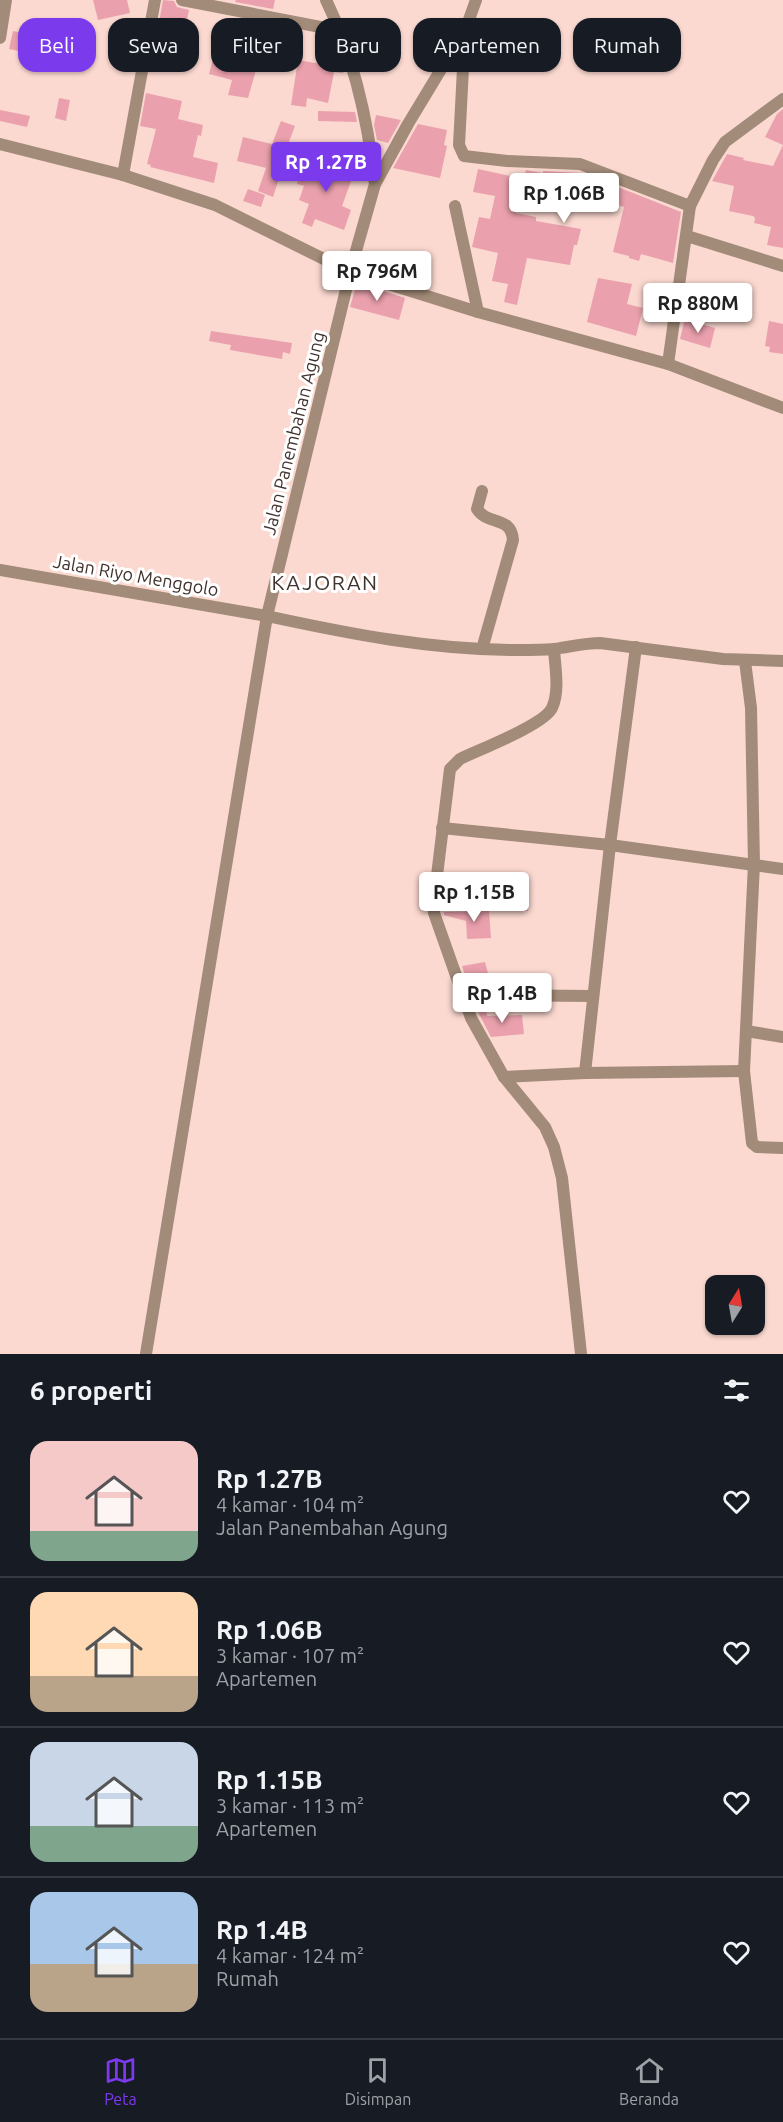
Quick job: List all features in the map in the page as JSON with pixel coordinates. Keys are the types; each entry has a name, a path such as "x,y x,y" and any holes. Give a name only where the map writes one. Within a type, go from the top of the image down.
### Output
{"street":[{"path":"0,38 6,0"},
{"path":"123,175 155,0"},
{"path":"182,0 315,26"},
{"path":"326,0 335,18"},
{"name":"Jalan Panembahan Agung","path":"469,18 476,0"},
{"path":"352,72 369,134 375,184"},
{"name":"Jalan Panembahan Agung","path":"146,1354 267,616 351,268 375,184 440,72"},
{"path":"463,72 459,145 464,156 507,161 580,164 690,206"},
{"path":"668,362 690,206 713,160 725,142 783,99"},
{"path":"0,144 123,175 215,205 351,268 478,312 668,362 783,408"},
{"path":"455,206 478,312"},
{"path":"687,236 783,266"},
{"path":"482,491 477,510 483,516 508,526 512,531 513,540 482,649"},
{"name":"Jalan Riyo Menggolo","path":"0,570 420,645 482,649 554,649 592,643 745,661 783,661"},
{"path":"585,1073 609,845 636,647"},
{"path":"554,649 556,694 550,712 535,724 456,762 449,773 434,913 471,1018 504,1077 545,1127 554,1147 561,1178 581,1354"},
{"path":"745,661 751,708 754,864 744,1071 752,1143 757,1148 783,1148"},
{"path":"442,828 609,845 783,868"},
{"path":"463,995 592,996"},
{"path":"746,1031 783,1037"},
{"path":"504,1077 585,1073 744,1071"}],"building":[{"path":"93,0 127,0 130,13 98,20"},
{"path":"163,0 174,1 177,7 189,10 187,18 160,18"},
{"path":"236,0 275,0 273,9 235,2"},
{"path":"13,31 18,32 18,51 9,49"},
{"path":"303,61 315,63 315,72 334,72 328,103 307,98 306,107 291,105 296,72 303,72"},
{"path":"211,66 211,72 255,72 248,98 228,95 232,80 209,74"},
{"path":"146,93 182,101 178,119 203,125 193,157 218,163 214,183 150,167 151,165 147,164 156,129 140,126"},
{"path":"59,98 70,100 66,121 55,118"},
{"path":"783,109 783,145 765,137 777,114"},
{"path":"0,110 30,116 27,127 0,121"},
{"path":"318,111 355,112 357,122 318,121"},
{"path":"376,115 401,120 388,143 377,140 374,125"},
{"path":"281,121 295,126 279,168 282,169 273,197 258,191 266,168 237,161 243,137 272,144"},
{"path":"418,124 447,130 444,145 447,146 440,178 393,168"},
{"path":"783,145 783,248 767,245 771,227 754,223 753,216 729,211 734,186 712,181 727,154 773,166"},
{"path":"305,161 327,168 329,161 355,170 342,206 351,210 344,230 315,219 312,227 302,223 309,204 299,200 304,186 297,184"},
{"path":"478,169 524,179 526,170 543,173 543,171 580,173 592,177 591,181 613,185 681,212 673,263 641,254 639,261 613,252 624,207 597,199 562,193 562,197 537,191 536,196 520,193 516,213 536,217 536,221 581,229 577,245 574,245 570,265 527,258 517,305 504,302 508,284 492,281 498,253 472,247 479,217 490,219 495,196 473,192"},
{"path":"248,189 265,195 261,207 243,201"},
{"path":"598,278 632,284 627,304 643,308 636,336 587,322"},
{"path":"357,283 405,298 399,320 350,307"},
{"path":"685,319 715,328 710,348 680,339"},
{"path":"769,321 783,324 783,354 769,352 770,347 765,346"},
{"path":"211,331 292,343 290,354 283,352 282,359 230,350 231,345 209,341"},
{"path":"515,879 528,880 528,911 515,910"},
{"path":"489,911 491,938 467,939 466,921 444,915 444,912"},
{"path":"485,962 491,985 469,987 462,966"},
{"path":"486,1007 487,1016 522,1015 524,1034 491,1037 476,1008"}],"district":[{"name":"KAJORAN","path":"325,582"}]}
